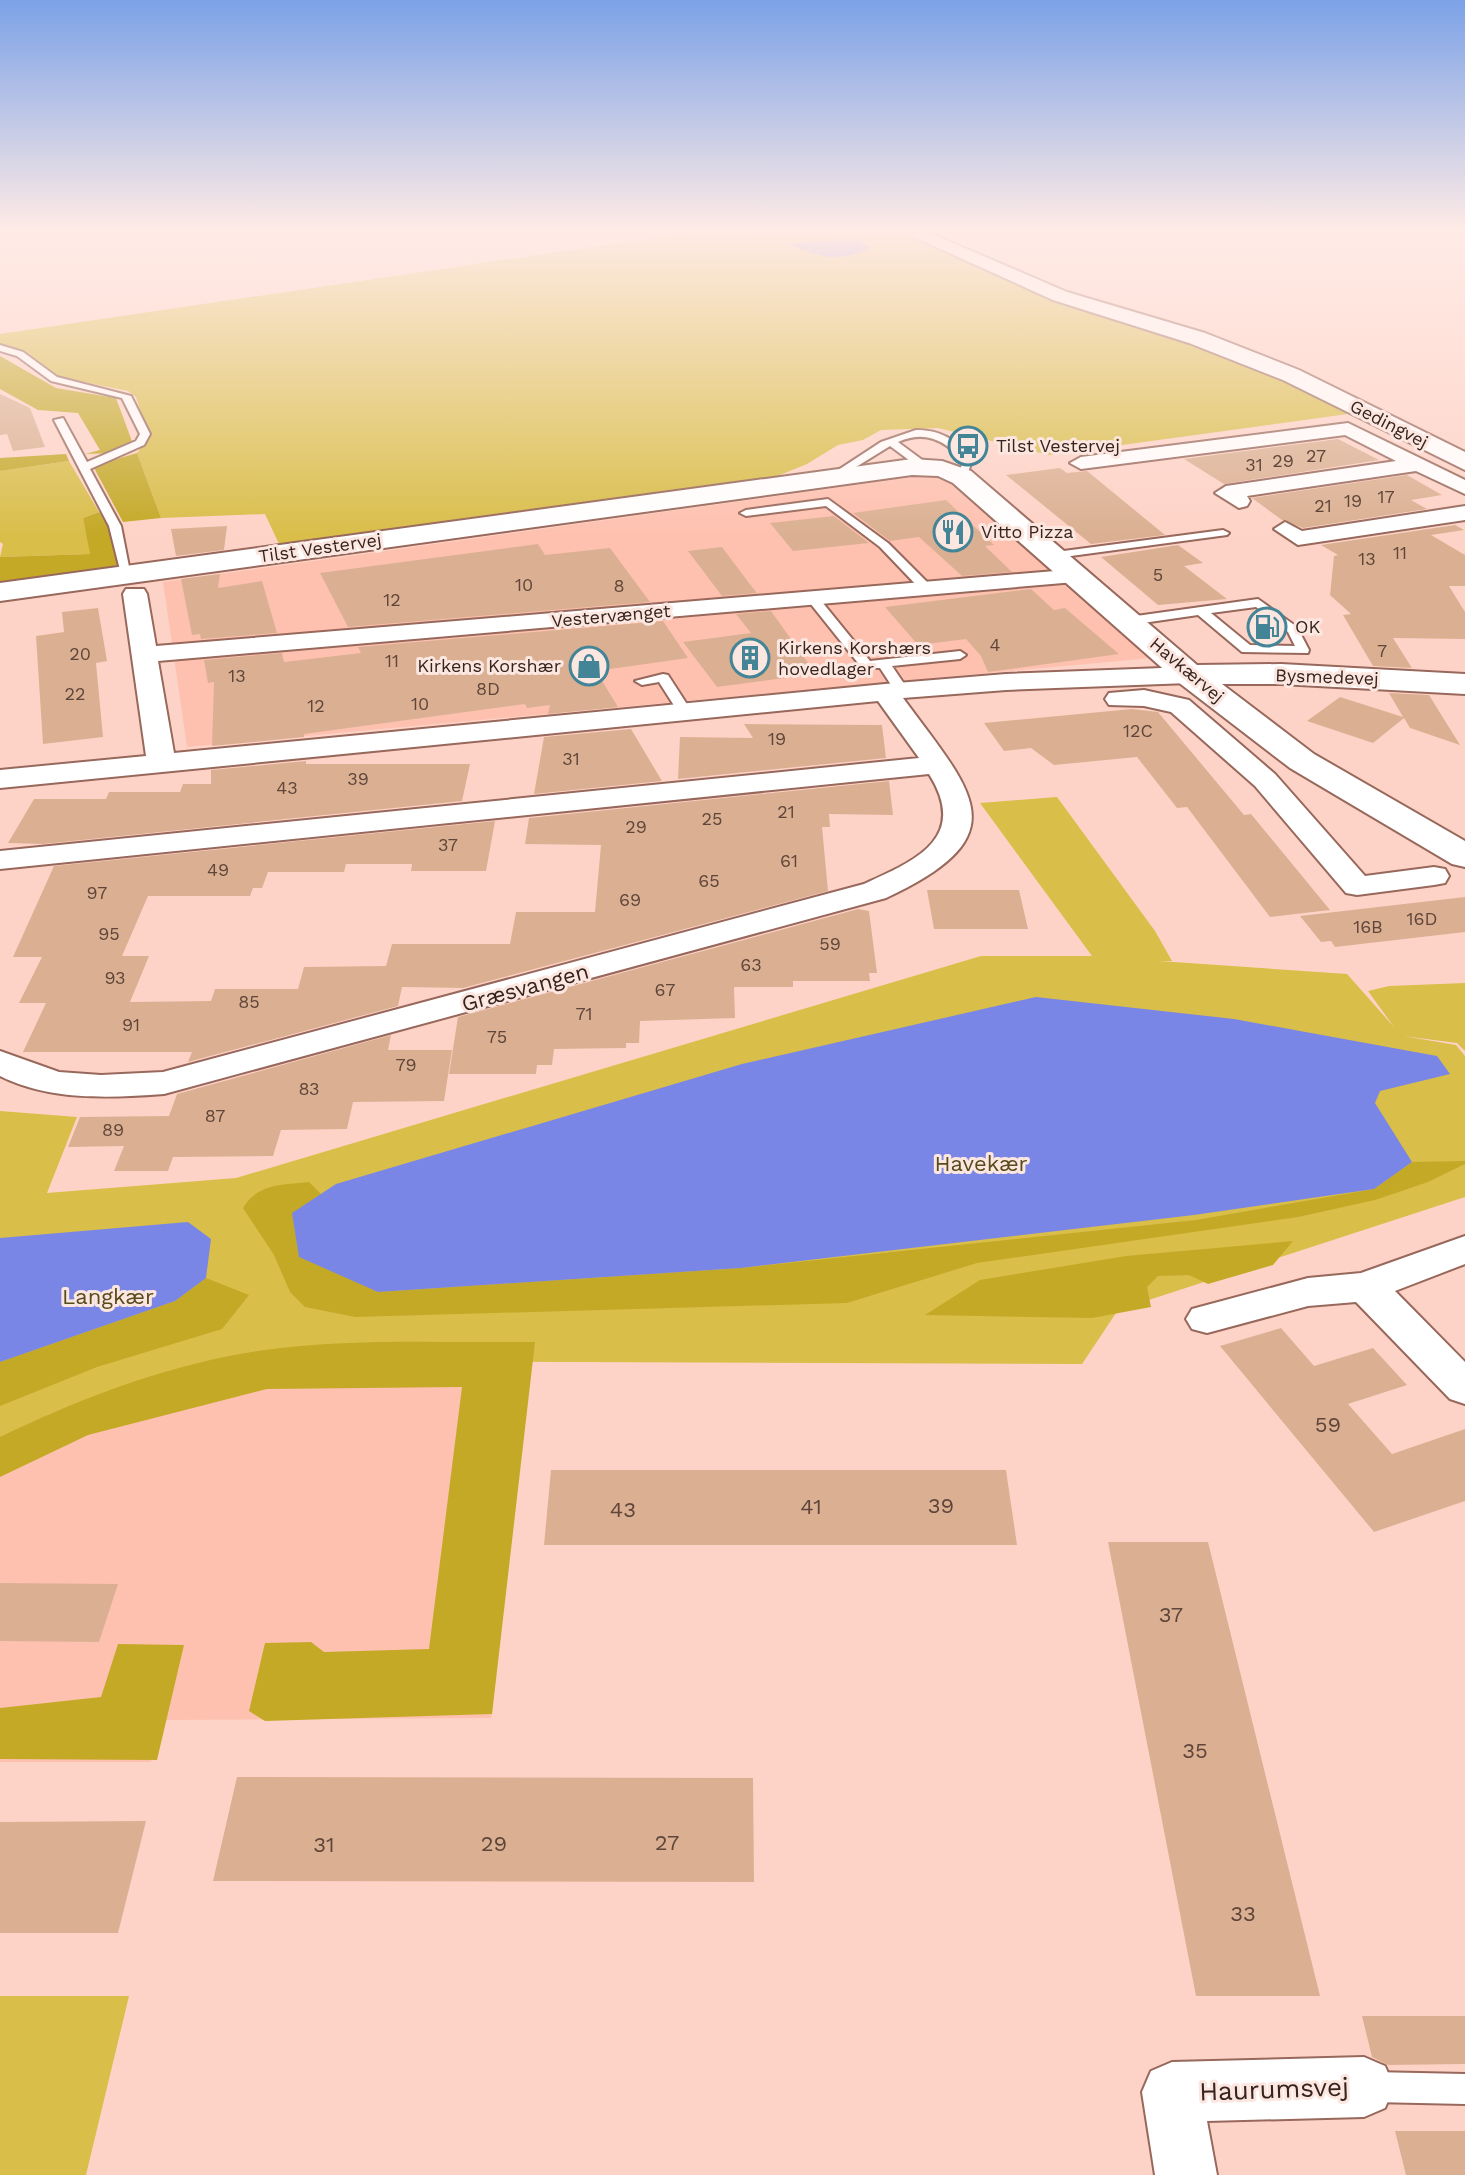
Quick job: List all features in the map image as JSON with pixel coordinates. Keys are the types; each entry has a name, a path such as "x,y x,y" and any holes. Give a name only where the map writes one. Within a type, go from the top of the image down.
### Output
{"street":[{"name":"Gedingvej","path":"1179,332 1291,375 1465,463"},
{"name":"Gedingvej","path":"1081,463 1339,428 1355,430 1465,488"},
{"name":"Gedingvej","path":"1239,501 1226,493 1465,463"},
{"name":"Havkærvej","path":"925,467 962,477 1056,555 1189,675 1302,761 1465,856"},
{"name":"Tilst Vestervej","path":"0,592 131,584 831,478 925,467"},
{"path":"1285,529 1298,538 1465,513"},
{"name":"Vestervænget","path":"143,655 1079,576"},
{"path":"131,584 161,763"},
{"name":"Bysmedevej","path":"1189,675 1281,674 1465,684"},
{"path":"0,779 685,712 890,682 1189,675"},
{"name":"Havkærvej","path":"1062,680 1070,693 1082,698 1144,698 1180,706 1265,780 1357,886 1434,876"},
{"name":"Græsvangen","path":"0,1062 56,1082 107,1087 164,1083 875,891 931,865 955,836 961,810 954,791 890,682"},
{"path":"0,860 936,765"},
{"path":"1207,1319 1308,1292 1366,1287 1465,1249"},
{"path":"1366,1287 1465,1388"},
{"name":"Haurumsvej","path":"1186,2175 1172,2092 1364,2087"}],"lane":[{"path":"0,348 20,354 54,379 114,390 130,400 145,434 140,443 85,467"},
{"path":"59,420 115,526 131,584"},
{"path":"831,478 891,442 912,435 930,434 947,440 969,459 962,477"},
{"path":"891,442 925,467"},
{"path":"746,513 828,502 884,545 927,589"},
{"path":"1056,555 1223,533"},
{"path":"814,600 867,665 890,682 960,655"},
{"path":"1129,621 1258,603 1293,630 1303,650 1247,649 1201,611"},
{"path":"642,681 663,678 685,712"},
{"path":"1364,2087 1465,2089"}],"shaded area":[{"path":"0,356 56,388 116,398 133,444 113,453 85,454 100,450 78,413 38,410 0,389"},
{"path":"137,453 161,518 123,522 93,466"},
{"path":"66,454 69,461 0,471 0,458"},
{"path":"928,475 952,478 1152,658 187,747 163,582"},
{"path":"99,512 110,526 117,565 108,570 0,583 0,557 90,554 83,518"},
{"path":"1465,1161 1465,1164 1428,1182 1375,1200 1298,1217 977,1263 847,1303 355,1317 305,1307 290,1292 274,1255 243,1208 264,1190 309,1182 321,1194 292,1214 378,1292 741,1268 1196,1220 1374,1189 1412,1162"},
{"path":"1293,1241 1273,1265 1208,1284 1189,1275 1158,1276 1147,1287 1151,1307 1092,1318 925,1315 980,1280 1126,1256"},
{"path":"206,1278 249,1295 222,1329 97,1367 0,1406 0,1362 175,1301"},
{"path":"535,1342 492,1714 265,1721 249,1711 265,1643 311,1642 324,1652 429,1649 462,1387 267,1389 88,1435 0,1477 0,1437 109,1390 194,1364 262,1350 340,1343"},
{"path":"532,1349 491,1718 162,1720 151,1762 0,1762 0,1444 99,1395"},
{"path":"118,1644 184,1645 157,1760 0,1759 0,1708 101,1697"}],"green space":[{"path":"1169,332 1272,373 1355,413 1049,455 938,428 881,430 863,440 838,445 807,464 770,479 280,546 265,514 161,518 137,453 149,438 136,397 128,391 54,376 24,351 0,346 0,334"},
{"path":"69,461 99,512 83,518 91,554 0,557 3,544 0,542 0,471"},
{"name":"Havekær","path":"1057,797 1155,931 1172,961 1159,961 1347,974 1394,1027 1368,991 1389,986 1465,983 1465,1051 1457,1043 1403,1036 1456,1045 1465,1056 1465,1197 1118,1310 1082,1364 341,1361 211,1376 0,1473 0,1111 77,1117 47,1193 236,1178 981,956 1092,956 980,803"},
{"path":"0,1996 129,1996 86,2175 0,2175"}],"water":[{"path":"1036,997 1234,1019 1437,1056 1450,1074 1380,1091 1375,1103 1412,1162 1374,1189 1194,1215 741,1268 378,1292 299,1257 292,1213 336,1184 742,1064"},
{"path":"188,1222 211,1239 206,1278 175,1301 0,1362 0,1238"}],"building":[{"path":"0,394 30,408 45,447 13,451 7,434 0,435"},
{"path":"1338,439 1379,460 1224,484 1184,459"},
{"path":"1060,468 1067,473 1087,471 1165,535 1091,544 1006,475"},
{"path":"1407,475 1442,495 1411,500 1427,509 1303,528 1282,520 1252,498"},
{"path":"946,500 994,545 985,546 1012,572 962,576 919,537 890,541 853,513"},
{"path":"834,516 869,543 793,551 770,523"},
{"path":"1455,525 1464,530 1431,535 1465,555 1465,586 1449,586 1465,612 1465,639 1393,638 1412,668 1373,666 1343,615 1351,614 1330,595 1334,556 1338,555 1321,545"},
{"path":"227,526 224,550 176,556 171,529"},
{"path":"538,544 545,555 610,548 650,602 348,627 320,573"},
{"path":"1178,545 1203,563 1184,566 1227,599 1158,605 1101,557"},
{"path":"722,547 757,593 722,596 688,551"},
{"path":"220,574 218,588 262,581 277,633 201,639 200,634 192,635 181,579"},
{"path":"1031,589 1054,610 1065,608 1119,654 988,672 981,656 966,639 918,645 885,607"},
{"path":"98,608 107,661 96,663 103,737 43,744 36,636 64,632 62,612"},
{"name":"Kirkens Korshærs hovedlager","path":"771,611 816,674 717,687 683,642 751,633 736,614"},
{"path":"663,621 688,658 596,671 618,707 548,714 550,705 527,708 525,704 304,734 304,737 212,746 214,682 208,683 204,660 282,653 284,662 361,653 358,647"},
{"path":"1389,693 1429,695 1460,745 1410,728 1404,718 1373,743 1307,721 1340,697 1403,717"},
{"path":"1132,709 1158,712 1244,815 1251,814 1330,910 1270,917 1187,807 1177,808 1137,757 1054,765 1031,748 1004,751 984,723"},
{"path":"744,724 882,725 886,758 678,779 680,737 753,738"},
{"path":"631,729 662,781 534,794 544,737"},
{"path":"306,761 306,764 470,764 462,801 43,844 8,843 34,799 106,799 109,792 180,792 183,784 211,784 211,770"},
{"path":"889,781 893,815 829,814 830,827 822,827 828,891 463,988 402,987 398,1006 188,1062 192,1052 23,1052 46,1003 19,1003 42,957 13,957 54,866 495,821 486,871 411,871 412,864 346,864 344,872 268,872 262,888 253,888 250,896 148,896 122,956 149,956 130,1002 211,1001 215,989 298,989 304,967 386,966 392,944 510,944 516,912 595,912 601,845 525,844 529,818"},
{"path":"927,890 1019,890 1028,929 934,929"},
{"path":"1465,897 1465,932 1335,947 1331,941 1321,942 1300,916"},
{"path":"858,909 869,911 877,973 869,973 870,981 793,981 793,987 734,987 735,1018 640,1021 639,1043 626,1043 626,1048 554,1049 552,1065 537,1065 536,1074 449,1074 458,1017"},
{"path":"391,1035 388,1050 452,1050 444,1101 353,1102 347,1129 281,1130 273,1156 173,1157 168,1171 114,1171 124,1146 68,1147 80,1117 169,1116 177,1094"},
{"path":"1281,1328 1314,1366 1373,1348 1407,1385 1348,1404 1392,1454 1465,1429 1465,1501 1374,1532 1220,1346"},
{"path":"551,1470 1006,1470 1017,1545 544,1545"},
{"path":"1108,1542 1208,1542 1320,1996 1196,1996"},
{"path":"0,1583 118,1584 99,1642 0,1641"},
{"path":"237,1777 753,1778 754,1882 213,1881"},
{"path":"146,1821 118,1933 0,1933 0,1822"},
{"path":"1362,2016 1465,2016 1465,2064 1388,2065 1372,2057"},
{"path":"1395,2131 1465,2131 1465,2175 1406,2175"}],"place":[{"name":"Tilst Vestervej","path":"968,446"},
{"name":"Vitto Pizza","path":"953,532"},
{"name":"OK","path":"1267,627"},
{"name":"Kirkens Korshærs hovedlager","path":"750,658"},
{"name":"Kirkens Korshær","path":"589,666"}],"park label":[{"name":"Langkær","path":"108,1296"}]}
